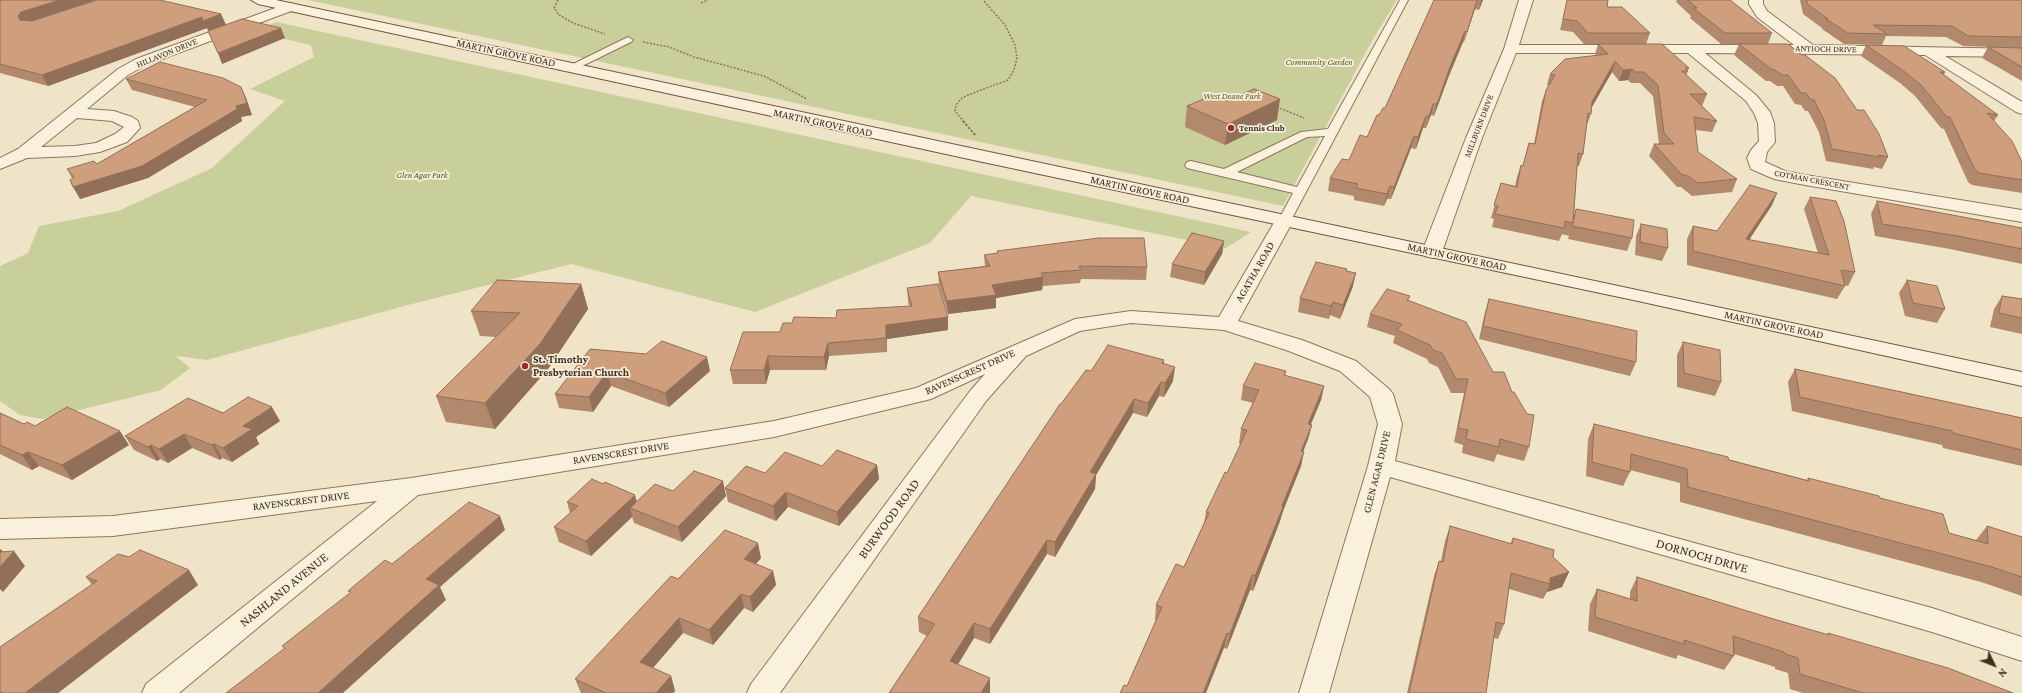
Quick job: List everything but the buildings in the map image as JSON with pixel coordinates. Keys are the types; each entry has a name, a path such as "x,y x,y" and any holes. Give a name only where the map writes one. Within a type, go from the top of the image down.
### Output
{"street":[{"name":"MARTIN GROVE ROAD","path":"258,0 978,156 2022,379"},
{"name":"MILLBURN DRIVE","path":"1432,252 1474,138 1510,48 1526,0"},
{"path":"1756,0 1756,4 1762,14 1791,37 1810,49"},
{"name":"HILLAVON DRIVE","path":"0,164 24,153 75,113 123,72 141,62 289,7"},
{"name":"ANTIOCH DRIVE","path":"1510,48 1810,49 2022,53"},
{"name":"COTMAN CRESCENT","path":"1690,48 1750,98 1762,112 1766,122 1767,142 1759,150 1756,158 1757,166 1780,175 1805,180 2022,216"},
{"path":"1928,52 2022,109"},
{"path":"24,153 76,151 100,147 121,138 132,128 132,124 126,120 114,116 75,113"},
{"name":"AGATHA ROAD","path":"1226,324 1284,221"},
{"name":"RAVENSCREST DRIVE","path":"0,529 113,526 411,487 774,429 923,394 1076,325 1131,317 1226,324"},
{"name":"GLEN AGAR DRIVE","path":"1226,324 1294,344 1348,366 1382,394 1390,424 1381,466 1314,693"},
{"name":"BURWOOD ROAD","path":"762,693 978,396 1021,350"},
{"name":"DORNOCH DRIVE","path":"1381,466 1932,620 2022,649"},
{"name":"NASHLAND AVENUE","path":"157,693 411,487"}],"lane":[{"path":"1284,221 1404,0"},
{"path":"572,67 628,40"},
{"path":"1224,174 1305,134 1333,131"},
{"path":"1191,165 1300,192"}],"path":[{"path":"558,0 554,11 563,18 606,34 628,40 669,47 694,57 759,74 810,101"},
{"path":"701,2 708,0"},
{"path":"978,156 979,142 976,136 955,111 956,105 962,98 968,95 1008,80 1014,70 1017,58 1015,45 1005,25 983,0"},
{"path":"1270,104 1333,131"}],"green space":[{"name":"West Deane Park","path":"308,0 1397,0 1373,39 1283,206"},
{"name":"Glen Agar Park","path":"276,22 1251,232 1226,248 971,196 930,243 755,312 571,264 408,305 207,360 176,356 190,368 161,390 43,419 20,415 0,401 0,266 28,253 39,226 118,211 212,168 285,101 250,89 314,57 311,45 253,32"}],"place":[{"name":"Tennis Club","path":"1231,128"},
{"name":"St. Timothy Presbyterian Church","path":"525,366"}],"park label":[{"name":"Community Garden","path":"1319,62"}]}
